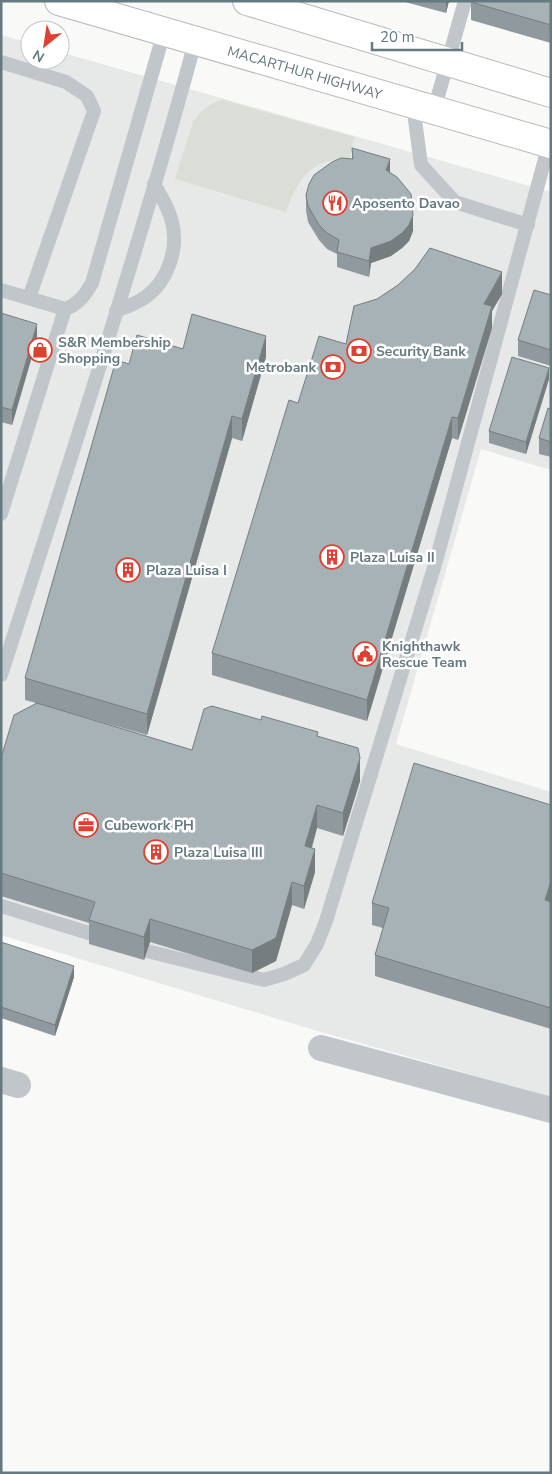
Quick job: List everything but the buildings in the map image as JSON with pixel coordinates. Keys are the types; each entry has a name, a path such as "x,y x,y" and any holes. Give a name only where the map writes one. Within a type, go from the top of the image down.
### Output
{"main road":[{"name":"MACARTHUR HIGHWAY","path":"59,1 550,144"},
{"path":"247,1 551,93"}],"street":[{"path":"321,1048 551,1110"}],"lane":[{"path":"465,1 447,62 423,108 421,165 455,202 528,225"},
{"path":"1,290 65,308 74,305 84,296 92,283 164,32"},
{"path":"1,675 116,311 195,42"},
{"path":"1,62 66,82 87,96 94,111 29,298"},
{"path":"147,951 264,980 304,965 317,944 326,921 436,562 550,144"},
{"path":"116,311 136,303 148,295 159,284 172,258 173,224 167,207 154,184"},
{"path":"1,514 65,308"},
{"path":"1,906 92,934"}],"shaded area":[{"path":"1,35 20,40 20,70 70,70 70,55 551,192 551,470 481,449 396,744 551,792 551,1097 314,1030 1,935"},
{"path":"223,100 354,137 350,160 326,162 308,172 295,190 286,212 175,179 193,122 206,108"}],"place":[{"name":"Aposento Davao","path":"335,203"},
{"name":"S&R Membership Shopping","path":"40,350"},
{"name":"Security Bank","path":"359,351"},
{"name":"Metrobank","path":"333,367"},
{"name":"Plaza Luisa II","path":"332,557"},
{"name":"Plaza Luisa I","path":"128,570"},
{"name":"Knighthawk Rescue Team","path":"365,654"},
{"name":"Cubework PH","path":"86,825"},
{"name":"Plaza Luisa III","path":"156,852"}]}
